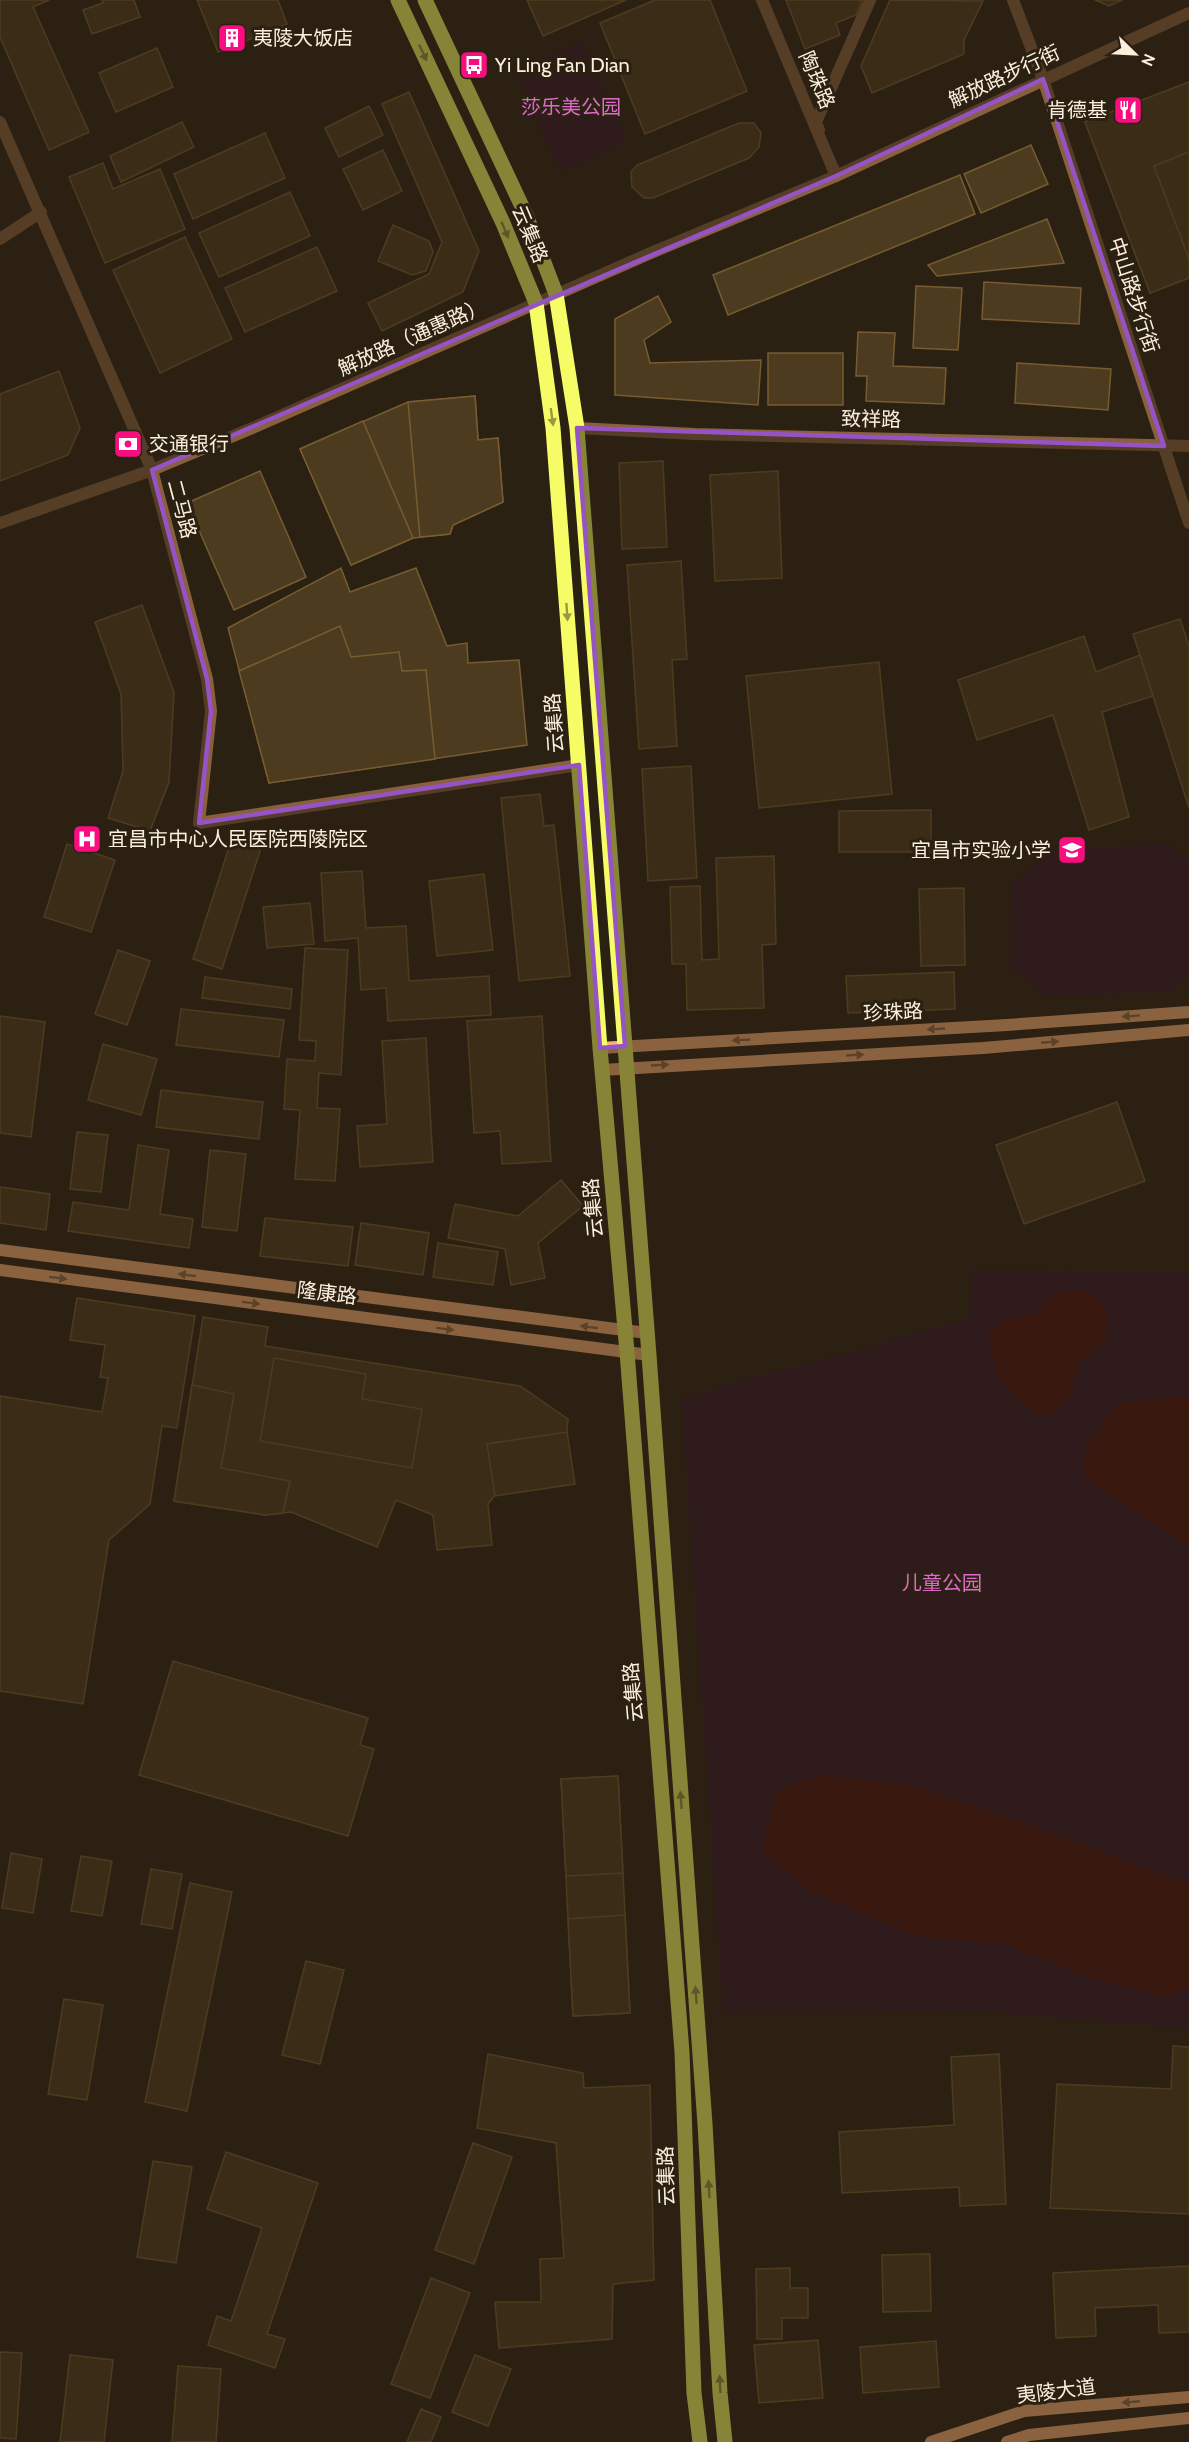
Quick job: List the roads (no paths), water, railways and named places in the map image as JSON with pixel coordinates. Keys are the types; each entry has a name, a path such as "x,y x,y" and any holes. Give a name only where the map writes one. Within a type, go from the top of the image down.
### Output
{"main road":[{"name":"云集路","path":"398,0 502,223 536,303 553,428 600,1048 627,1352 682,2052 694,2393 700,2442"},
{"name":"云集路","path":"425,0 526,215 556,294 577,428 649,1354 705,2124 720,2393 725,2442"},
{"name":"珍珠路","path":"600,1048 1007,1025 1189,1012"},
{"name":"珍珠路","path":"602,1070 982,1048 1189,1030"},
{"name":"隆康路","path":"0,1250 647,1333"},
{"name":"隆康路","path":"0,1270 649,1354"},
{"name":"夷陵大道","path":"931,2442 1024,2411 1189,2397"},
{"name":"夷陵大道","path":"1007,2442 1029,2435 1189,2418"}],"street":[{"name":"陶珠路","path":"762,0 836,176"},
{"path":"836,176 816,122 870,0"},
{"name":"中山路步行街","path":"1013,0 1043,79 1189,523"},
{"name":"解放路步行街","path":"836,176 1189,13"},
{"name":"二马路","path":"0,122 152,470 207,679 211,711 199,823 579,765"},
{"name":"解放路（通惠路）","path":"0,523 152,470 556,294 836,176"},
{"path":"0,239 41,212"},
{"name":"致祥路","path":"577,428 695,434 1189,446"}],"place":[{"name":"夷陵大饭店","path":"232,38"},
{"name":"Yi Ling Fan Dian","path":"474,65"},
{"name":"肯德基","path":"1128,110"},
{"name":"交通银行","path":"128,444"},
{"name":"宜昌市中心人民医院西陵院区","path":"87,839"},
{"name":"宜昌市实验小学","path":"1072,850"}],"park label":[{"name":"莎乐美公园","path":"571,107"},
{"name":"儿童公园","path":"942,1583"}]}
